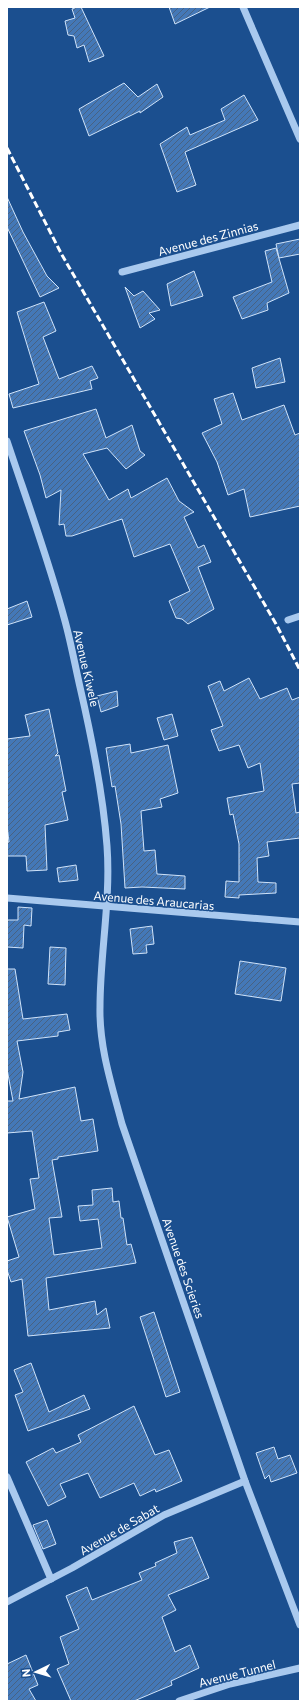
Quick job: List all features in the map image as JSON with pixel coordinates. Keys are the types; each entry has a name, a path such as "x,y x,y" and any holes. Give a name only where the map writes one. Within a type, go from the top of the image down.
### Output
{"street":[{"path":"243,7 300,140"},
{"name":"Avenue des Zinnias","path":"122,272 300,225"},
{"name":"Avenue Kiwele","path":"7,441 65,621 90,730 102,799 107,847 108,907"},
{"path":"288,620 300,616"},
{"name":"Avenue des Araucarias","path":"7,898 300,922"},
{"name":"Avenue des Scieries","path":"108,907 102,956 100,1008 101,1033 112,1086 125,1131 245,1481 300,1625"},
{"path":"7,1477 51,1579"},
{"name":"Avenue de Sabat","path":"7,1602 179,1508 245,1481"},
{"name":"Avenue Tunnel","path":"179,1701 230,1684 300,1668"}],"building":[{"path":"81,7 104,56 89,62 84,45 77,48 74,36 68,35 65,21 75,18 72,9"},
{"path":"169,7 210,7 175,24"},
{"path":"124,83 138,97 157,84 163,97 140,113 140,111 89,136 79,109"},
{"path":"244,95 258,120 185,152 196,185 177,192 160,144 187,127 190,135 225,120 221,109"},
{"path":"7,197 23,232 47,276 59,288 40,297 7,227"},
{"path":"300,239 300,254 279,258 276,244"},
{"path":"276,248 289,293 267,303 268,310 242,319 233,297 272,282 265,251"},
{"path":"194,271 203,296 171,306 167,284"},
{"path":"125,287 134,296 143,291 160,310 149,313 155,319 140,328"},
{"path":"44,302 56,331 43,337 59,379 92,366 98,378 90,381 92,389 13,408 9,394 39,384 17,312"},
{"path":"280,358 285,382 256,388 252,368"},
{"path":"233,393 242,420 284,405 295,435 300,433 300,506 250,517 244,489 228,495 217,462 202,433 222,424 214,399"},
{"path":"96,409 106,438 132,425 140,451 145,455 126,469 107,448 83,454 109,500 128,489 131,498 167,478 179,501 194,512 184,517 198,548 204,545 211,562 198,567 214,609 188,624 182,619 176,618 169,601 190,591 170,544 134,557 122,519 72,536 66,536 64,524 59,525 61,490 46,498 40,475 24,431"},
{"path":"27,601 32,617 7,625 7,609"},
{"path":"249,678 260,699 287,688 292,700 300,697 300,783 292,784 296,813 300,812 300,838 267,842 269,856 257,858 258,882 276,883 276,893 239,895 239,898 225,897 226,881 239,882 239,844 233,814 230,815 227,798 264,791 260,763 248,768 239,745 219,751 211,730 223,726 208,686 220,681 224,691"},
{"path":"117,691 118,706 101,712 97,696"},
{"path":"49,709 58,753 55,756 59,755 66,791 62,792 68,820 45,825 47,870 27,871 26,856 7,856 7,842 9,842 7,825 7,739 30,736 25,715"},
{"path":"172,714 178,736 164,740 157,718"},
{"path":"130,744 131,753 168,745 178,793 160,799 162,807 141,811 144,851 155,850 157,874 185,876 185,889 142,887 125,888 121,824 115,786 112,787 106,748"},
{"path":"76,865 78,880 59,882 57,868"},
{"path":"18,907 32,908 31,926 24,925 23,948 7,947 7,920 18,920"},
{"path":"152,926 154,944 146,945 147,953 133,954 130,929"},
{"path":"50,947 66,948 65,985 48,984"},
{"path":"240,961 286,968 281,1001 235,994"},
{"path":"7,969 15,969 23,1019 67,1014 70,1030 58,1032 58,1036 17,1041 23,1072 19,1099 75,1087 81,1121 93,1119 98,1151 58,1157 58,1159 52,1160 62,1217 49,1218 54,1255 102,1248 98,1219 80,1221 78,1206 93,1205 92,1190 112,1188 113,1202 119,1201 127,1245 131,1244 136,1263 46,1278 49,1310 95,1301 97,1315 106,1308 110,1328 28,1336 22,1279 11,1282 7,1270 7,1261 19,1257 7,1217 35,1209 30,1179 39,1178 32,1131 7,1133 7,1101 13,1101 7,1069"},
{"path":"154,1312 180,1392 166,1397 140,1317"},
{"path":"31,1363 49,1412 84,1395 90,1409 28,1431 15,1395 23,1392 14,1370"},
{"path":"134,1406 155,1455 169,1450 182,1481 156,1492 155,1489 140,1496 134,1483 100,1498 88,1473 60,1484 66,1497 48,1506 26,1462 53,1448 56,1453 81,1442 78,1435"},
{"path":"274,1447 278,1459 290,1455 297,1473 271,1482 269,1475 265,1479 256,1453"},
{"path":"47,1520 56,1544 43,1549 33,1525"},
{"path":"192,1537 209,1578 168,1595 176,1610 162,1617 175,1652 190,1645 199,1668 171,1681 172,1685 134,1701 71,1701 57,1669 69,1664 60,1637 79,1629 66,1596 87,1587 92,1600 142,1580 139,1573 156,1566 155,1563 177,1553 174,1542"},
{"path":"26,1655 38,1685 29,1689 36,1701 7,1701 7,1664"}],"railway":[{"path":"7,148 62,255 276,624 300,670"}]}
